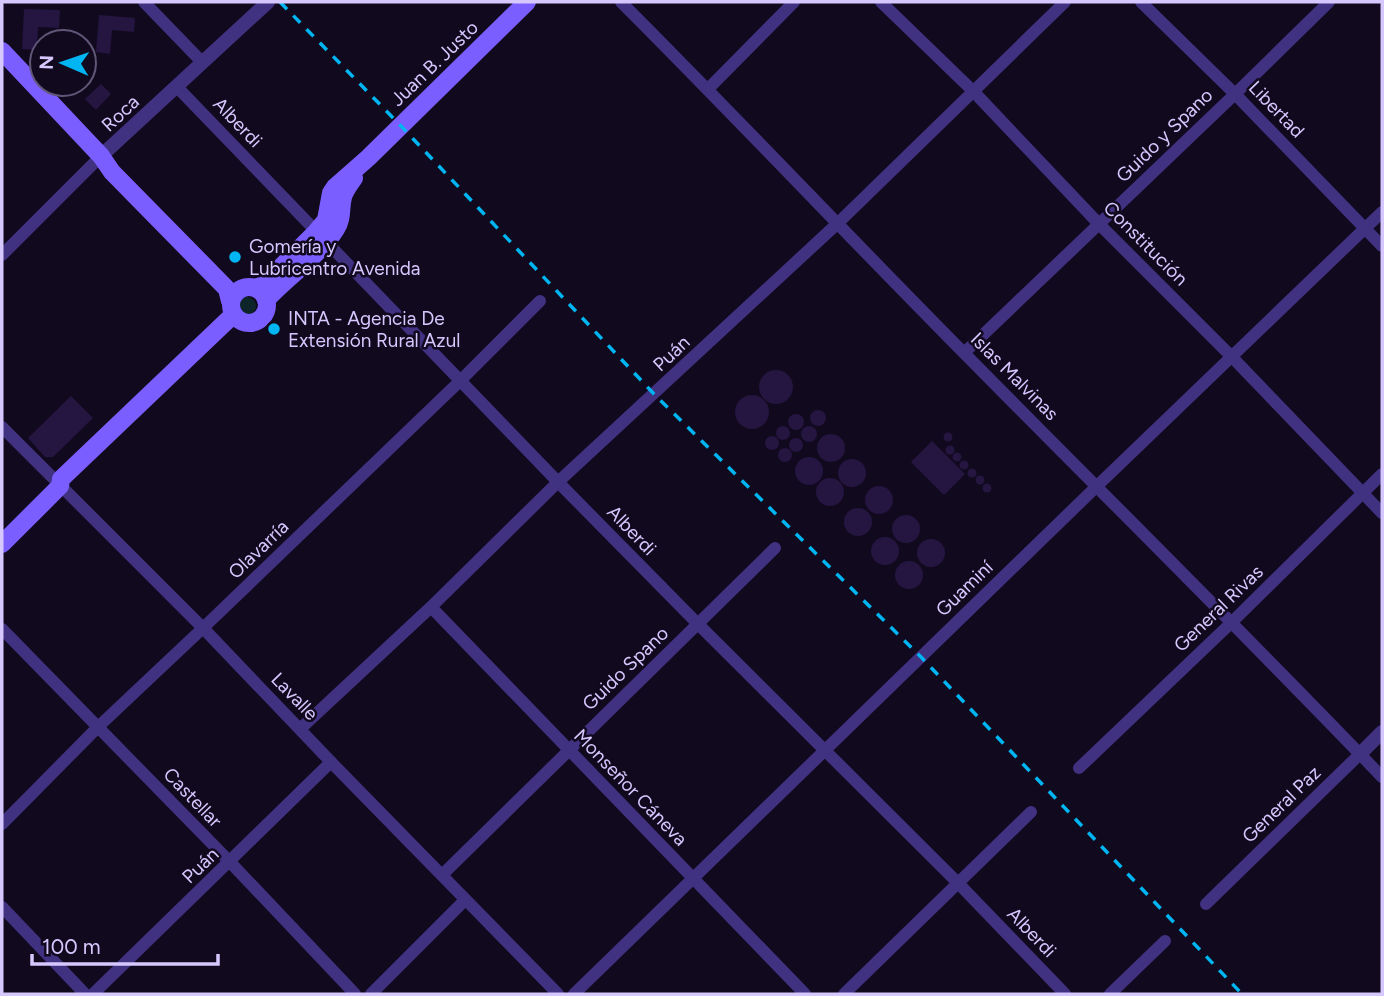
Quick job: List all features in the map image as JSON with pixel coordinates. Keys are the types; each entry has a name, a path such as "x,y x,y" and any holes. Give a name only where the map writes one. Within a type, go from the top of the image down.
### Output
{"main road":[{"name":"Juan B. Justo","path":"321,237 331,193 335,187 527,2"},
{"path":"2,51 101,156 112,173 227,289 235,313 247,323 258,321 266,311 255,291 234,282 118,166 101,156"},
{"path":"2,544 60,486 61,479 235,313 235,293 255,291 321,237"}],"street":[{"path":"144,2 202,62"},
{"name":"Roca","path":"2,255 101,156 268,2"},
{"name":"Islas Malvinas","path":"621,2 1382,777"},
{"path":"708,89 794,2"},
{"name":"Constitución","path":"881,2 974,92 1382,513"},
{"name":"Puán","path":"300,729 431,607 558,482 838,223 1065,2"},
{"name":"Libertad","path":"1141,2 1235,94 1382,246"},
{"name":"Guido y Spano","path":"964,353 1329,2"},
{"name":"Alberdi","path":"177,86 558,482 1065,994"},
{"name":"Guaminí","path":"574,994 1382,212"},
{"name":"Olavarría","path":"2,824 98,727 540,301"},
{"name":"Lavalle","path":"2,427 203,628 558,994"},
{"name":"General Rivas","path":"1079,768 1382,474"},
{"name":"Guido Spano","path":"442,875 775,548"},
{"name":"Monseñor Cáneva","path":"431,607 805,994"},
{"name":"Castellar","path":"2,629 355,994"},
{"name":"General Paz","path":"1206,904 1382,732"},
{"name":"Puán","path":"93,994 331,762"},
{"path":"844,994 1031,811"},
{"path":"371,994 465,900"},
{"path":"2,906 85,994"},
{"path":"1110,994 1165,941"}],"green space":[{"path":"243,297 251,297 256,306 254,313 243,315 238,310 238,302"}],"building":[{"path":"24,9 60,10 59,28 28,28 28,49 22,49"},
{"path":"99,15 135,18 134,32 112,30 110,54 98,52"},
{"path":"101,84 111,94 96,110 85,99 98,98 98,87"},
{"path":"776,370 788,375 793,387 788,399 776,404 764,399 759,387 764,375"},
{"path":"752,395 764,400 769,412 764,424 752,429 740,424 735,412 740,400"},
{"path":"71,396 93,418 53,457 45,457 28,438"},
{"path":"818,410 824,412 824,424 818,426 812,424 810,418 812,412"},
{"path":"796,414 802,416 802,428 796,430 790,428 788,422 790,416"},
{"path":"780,426 786,426 790,433 786,440 780,440 776,436 776,430"},
{"path":"809,426 815,428 815,440 809,442 803,440 801,434 803,428"},
{"path":"948,432 953,437 948,442 943,437"},
{"path":"831,434 841,438 845,448 841,458 831,462 821,458 817,448 821,438"},
{"path":"769,436 775,436 779,443 775,450 769,450 765,446 765,440"},
{"path":"793,438 799,438 803,445 799,452 793,452 789,448 789,442"},
{"path":"932,441 965,474 944,495 911,462"},
{"path":"950,445 955,450 950,455 945,450"},
{"path":"782,448 788,448 792,455 788,462 782,462 778,458 778,452"},
{"path":"957,452 962,457 957,462 952,457"},
{"path":"809,457 819,461 823,471 819,481 809,485 799,481 795,471 799,461"},
{"path":"852,459 862,463 866,473 862,483 852,487 842,483 838,473 842,463"},
{"path":"964,460 969,465 964,470 959,465"},
{"path":"972,468 977,473 972,478 967,473"},
{"path":"980,475 985,480 980,485 975,480"},
{"path":"830,478 840,482 844,492 840,502 830,506 820,502 816,492 820,482"},
{"path":"987,483 992,488 987,493 982,488"},
{"path":"879,486 889,490 893,500 889,510 879,514 869,510 865,500 869,490"},
{"path":"858,508 868,512 872,522 868,532 858,536 848,532 844,522 848,512"},
{"path":"906,515 916,519 920,529 916,539 906,543 896,539 892,529 896,519"},
{"path":"885,537 895,541 899,551 895,561 885,565 875,561 871,551 875,541"},
{"path":"931,539 941,543 945,553 941,563 931,567 921,563 917,553 921,543"},
{"path":"909,561 919,565 923,575 919,585 909,589 899,585 895,575 899,565"}],"railway":[{"path":"280,2 654,394 921,657 1242,994"}],"place":[{"name":"Gomería y Lubricentro Avenida","path":"235,257"},
{"name":"INTA - Agencia De Extensión Rural Azul","path":"274,329"}]}
